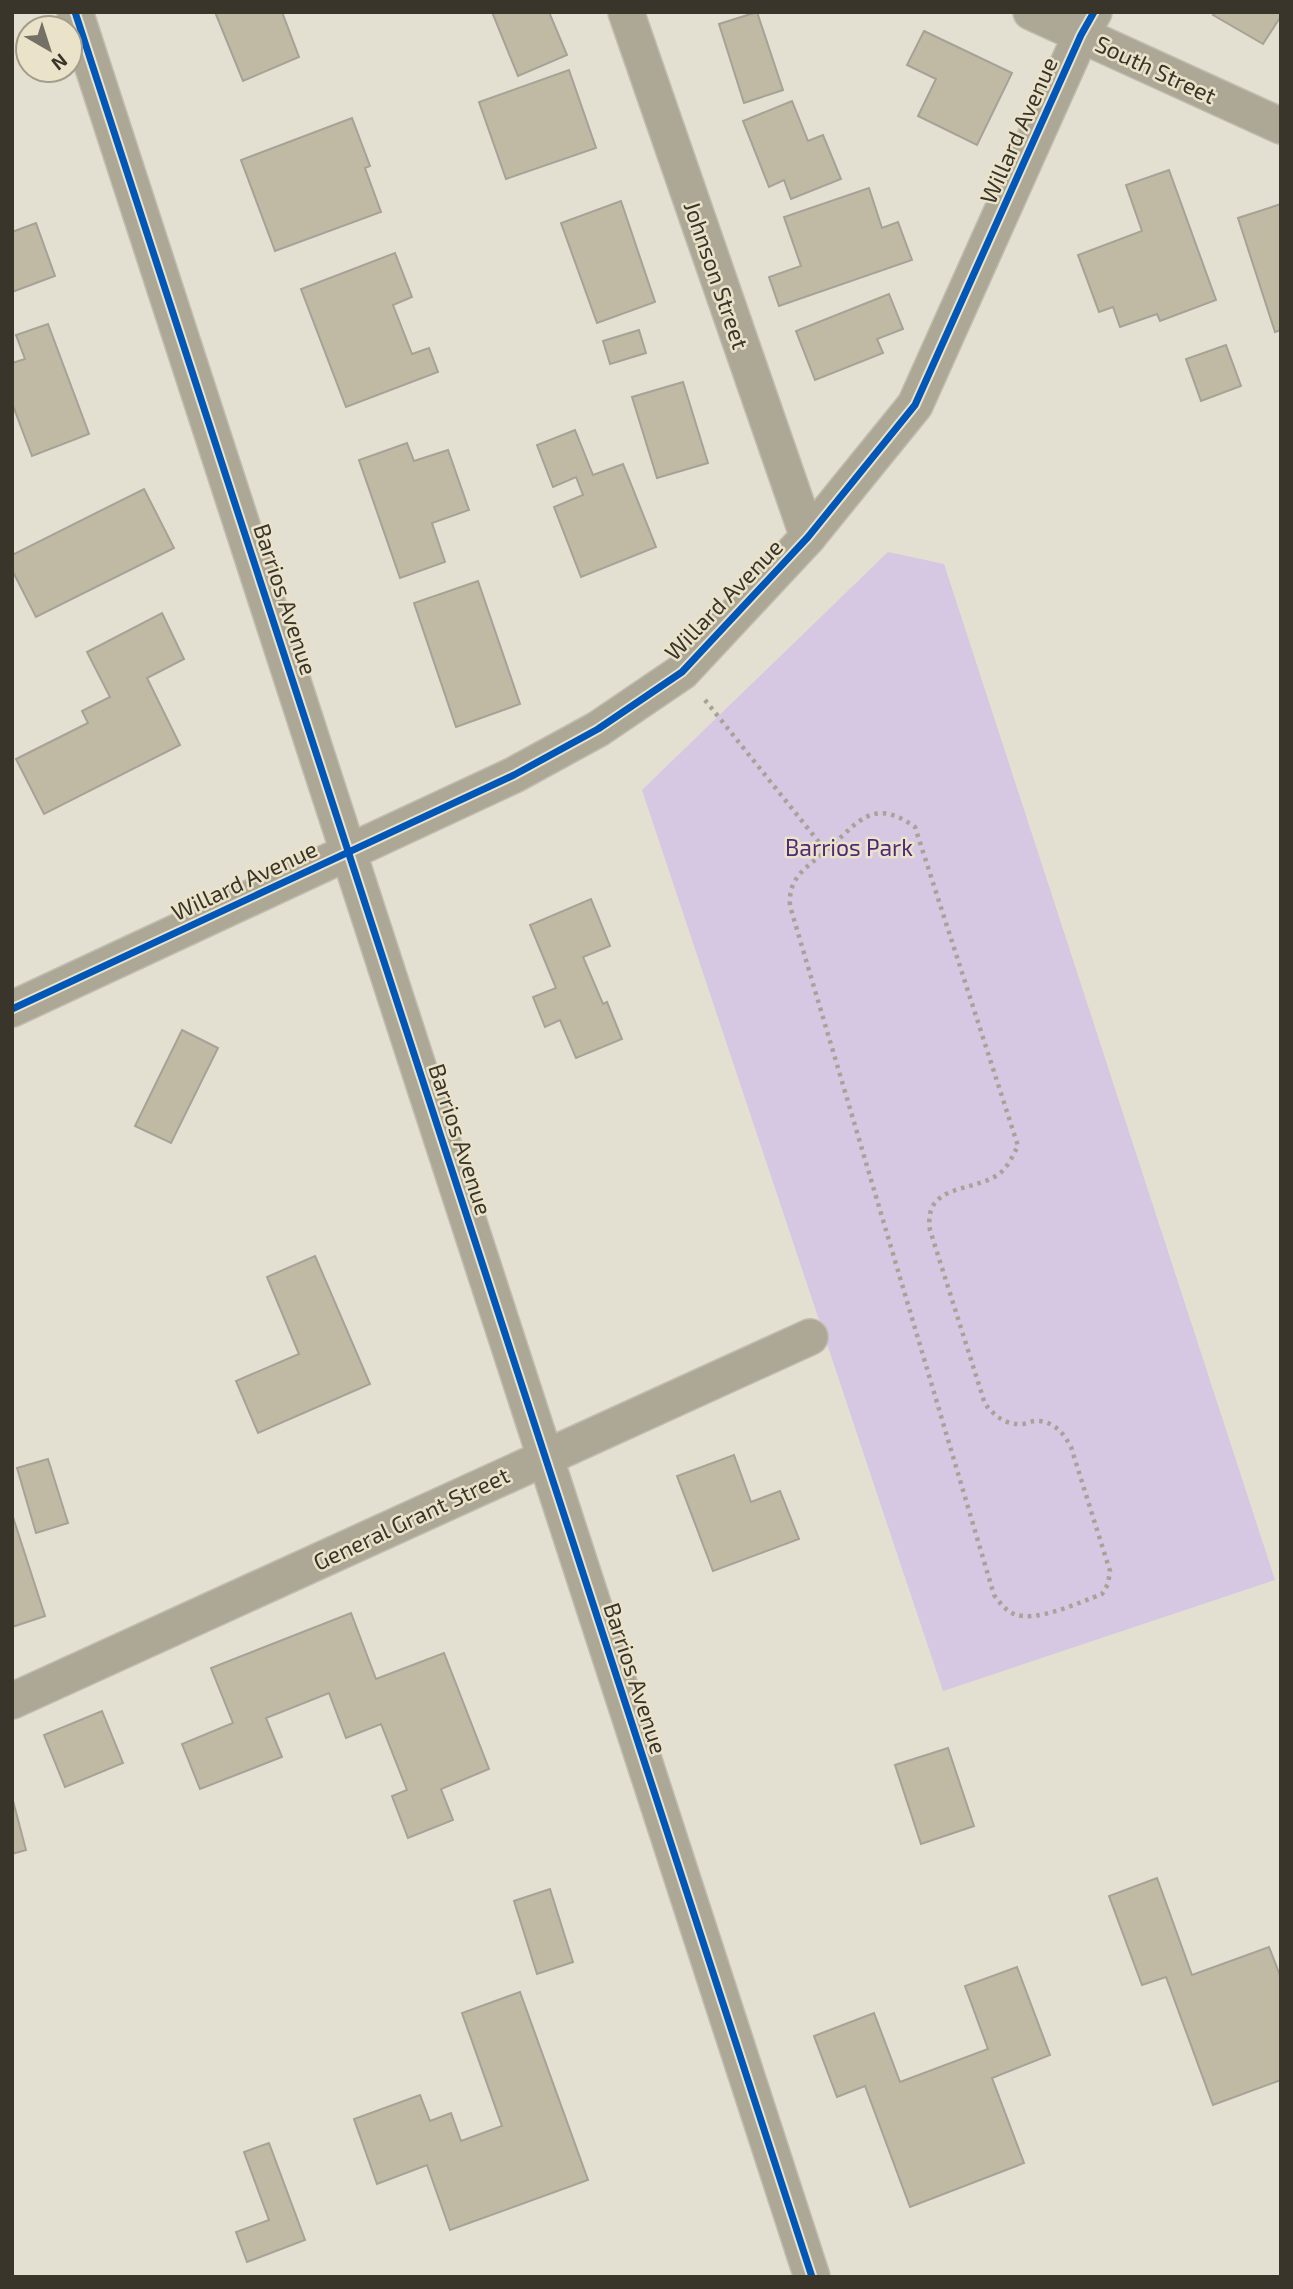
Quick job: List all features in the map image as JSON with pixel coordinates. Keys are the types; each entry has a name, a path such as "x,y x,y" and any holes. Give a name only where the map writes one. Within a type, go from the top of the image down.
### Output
{"street":[{"name":"Barrios Avenue","path":"75,12 812,2277"},
{"name":"Johnson Street","path":"626,12 808,537"},
{"name":"South Street","path":"1031,12 1088,24 1281,126"},
{"name":"Willard Avenue","path":"12,1009 514,775 598,729 682,672 808,537 915,405 1088,24"},
{"name":"General Grant Street","path":"12,1700 810,1337"}],"path":[{"path":"682,672 826,851"},
{"path":"881,811 899,816 915,827 1018,1146 1001,1173 984,1182 945,1193 935,1202 928,1216 930,1230 985,1404 995,1416 1010,1423 1023,1424 1037,1420 1064,1432 1110,1571 1108,1584 1101,1594 1032,1617 1015,1615 1003,1608 994,1595 790,906 791,885 798,875 826,851 864,818 881,811"}],"green space":[{"name":"Barrios Park","path":"888,552 944,564 1275,1580 943,1691 642,790"}],"building":[{"path":"215,12 282,12 299,57 243,81"},
{"path":"492,12 549,12 567,55 518,76"},
{"path":"757,12 783,90 744,103 719,24"},
{"path":"1215,12 1281,12 1281,16 1263,44 1213,15"},
{"path":"924,31 1012,73 977,145 918,116 936,79 907,65"},
{"path":"569,70 596,148 506,179 479,102"},
{"path":"792,101 808,141 823,135 841,179 791,199 784,180 769,187 743,121"},
{"path":"352,118 370,166 365,168 381,212 275,251 241,160"},
{"path":"1169,170 1216,300 1160,321 1157,314 1120,327 1113,307 1099,312 1078,255 1142,231 1126,185"},
{"path":"869,188 882,228 898,222 912,260 779,306 769,277 801,266 784,217"},
{"path":"621,201 655,302 597,323 561,223"},
{"path":"1281,204 1281,330 1275,332 1238,218"},
{"path":"36,223 55,276 12,292 12,232"},
{"path":"395,253 412,297 393,305 412,354 429,348 438,372 346,407 301,289"},
{"path":"889,294 903,329 877,339 883,353 815,380 796,331"},
{"path":"48,324 89,434 32,456 12,403 12,363 25,359 16,335"},
{"path":"639,330 646,353 610,364 603,341"},
{"path":"1226,345 1241,386 1201,401 1186,359"},
{"path":"683,382 708,463 657,478 632,397"},
{"path":"575,430 593,475 623,464 656,547 581,577 554,507 583,495 576,477 553,487 537,445"},
{"path":"407,443 414,461 448,450 469,510 432,523 445,562 400,578 359,460"},
{"path":"144,489 174,548 36,617 12,570 12,555"},
{"path":"478,581 520,704 456,727 414,603"},
{"path":"162,613 184,659 147,678 180,745 44,814 16,759 88,723 82,711 110,697 87,652"},
{"path":"591,899 610,946 583,957 603,1004 607,1002 622,1039 576,1058 560,1020 545,1027 533,997 556,988 530,925"},
{"path":"182,1030 218,1048 171,1143 135,1126"},
{"path":"315,1256 370,1384 258,1433 236,1381 299,1354 267,1277"},
{"path":"734,1455 751,1502 780,1491 799,1539 713,1571 677,1476"},
{"path":"48,1459 68,1523 36,1533 17,1468"},
{"path":"12,1514 45,1616 12,1627"},
{"path":"351,1613 376,1679 444,1653 489,1769 441,1789 453,1820 408,1838 392,1796 407,1790 381,1724 346,1738 329,1693 266,1718 282,1757 200,1789 182,1744 233,1723 211,1668"},
{"path":"102,1711 123,1763 65,1787 44,1735"},
{"path":"948,1748 974,1826 921,1844 895,1765"},
{"path":"12,1797 26,1850 12,1854"},
{"path":"1157,1878 1192,1975 1269,1947 1281,1978 1281,2080 1213,2105 1166,1977 1142,1985 1109,1896"},
{"path":"550,1889 573,1962 537,1974 514,1901"},
{"path":"1017,1967 1050,2055 992,2078 1024,2163 910,2207 865,2086 837,2097 814,2036 874,2013 900,2082 988,2049 965,1986"},
{"path":"520,1992 588,2180 450,2230 427,2165 377,2184 354,2119 420,2095 430,2121 451,2113 461,2141 502,2126 462,2013"},
{"path":"269,2143 305,2240 247,2262 236,2232 269,2220 244,2152"}],"cycle path":[{"path":"75,12 812,2277"},
{"path":"12,1009 514,775 598,729 682,672 808,537 915,405 1081,35 1094,12"}]}
